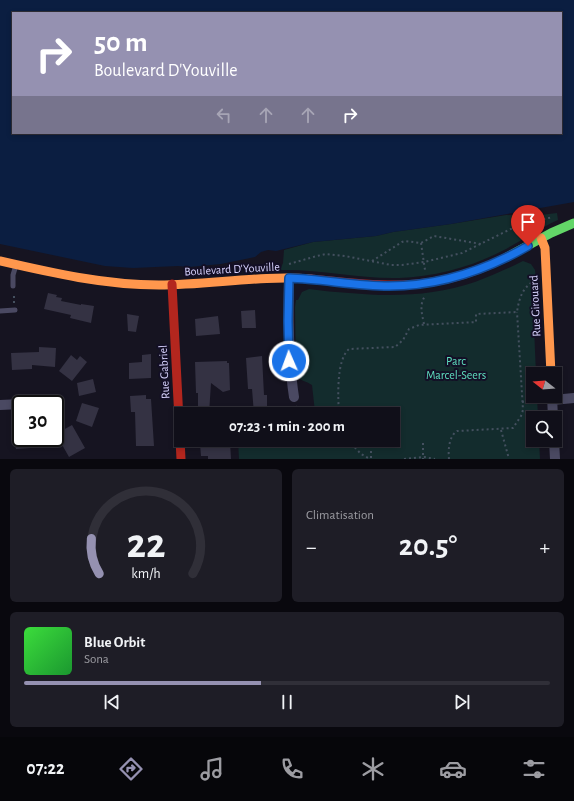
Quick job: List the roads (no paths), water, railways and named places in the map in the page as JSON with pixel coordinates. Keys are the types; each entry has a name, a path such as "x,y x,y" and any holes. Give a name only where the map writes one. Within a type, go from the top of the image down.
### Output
{"street":[{"name":"Boulevard D'Youville","path":"0,261 76,278 102,282 142,285 257,278 289,278 388,286 427,283 472,272 515,253 559,228 574,222"},
{"name":"Rue Girouard","path":"541,238 545,248 551,367"},
{"path":"289,278 290,372 294,397"},
{"name":"Rue Gabriel","path":"172,284 181,459"},
{"path":"562,398 574,398"},
{"path":"0,405 12,404"},
{"path":"554,447 555,459"}],"lane":[{"path":"13,286 13,275 16,265"},
{"path":"0,311 15,310"}],"water":[{"path":"0,0 574,0 574,202 376,236 313,242 276,251 268,250 261,252 255,257 221,264 189,267 133,268 105,266 0,244"}],"park label":[{"name":"Parc Marcel-Seers","path":"456,368"}]}
